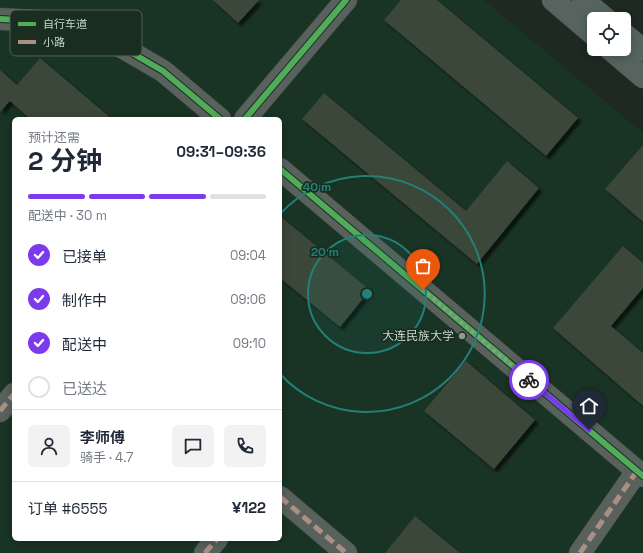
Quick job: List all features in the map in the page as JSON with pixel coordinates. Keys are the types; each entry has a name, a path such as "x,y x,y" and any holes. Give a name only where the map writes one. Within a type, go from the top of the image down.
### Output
{"main road":[{"path":"553,0 580,4 594,12"},
{"path":"580,4 587,20"},
{"path":"631,40 643,50"},
{"path":"618,56 643,77"}],"street":[{"path":"247,117 346,0"},
{"path":"0,19 10,20"},
{"path":"137,56 163,72 218,117"},
{"path":"282,171 640,473 580,553"},
{"path":"0,411 12,396"},
{"path":"282,499 346,553"},
{"path":"205,553 215,541"}],"shaded area":[{"name":"大连民族大学","path":"0,0 484,0 643,133 643,553 0,553"}],"building":[{"path":"213,0 259,0 238,23"},
{"path":"401,0 437,0 578,118 546,156 384,20"},
{"path":"40,58 110,117 28,117 10,101 0,112 0,70 17,85"},
{"path":"324,93 466,211 507,161 539,188 477,264 302,119"},
{"path":"643,145 643,222 605,189"},
{"path":"282,218 370,290 340,327 282,280"},
{"path":"623,246 643,263 643,288 611,326 643,353 643,406 553,328"},
{"path":"466,361 535,420 494,469 424,411"},
{"path":"415,516 460,553 385,553"}],"marked path":[{"path":"0,411 12,396"},
{"path":"580,553 637,471"},
{"path":"282,499 346,553"},
{"path":"205,553 215,541"}],"cycle path":[{"path":"247,117 346,0"},
{"path":"0,19 10,20"},
{"path":"137,56 163,71 218,117"},
{"path":"282,171 643,476"}],"way so far":[{"path":"423,290 529,380"}],"place":[{"name":"大连民族大学","path":"462,336"}],"route":[{"path":"529,380 589,430"}]}
